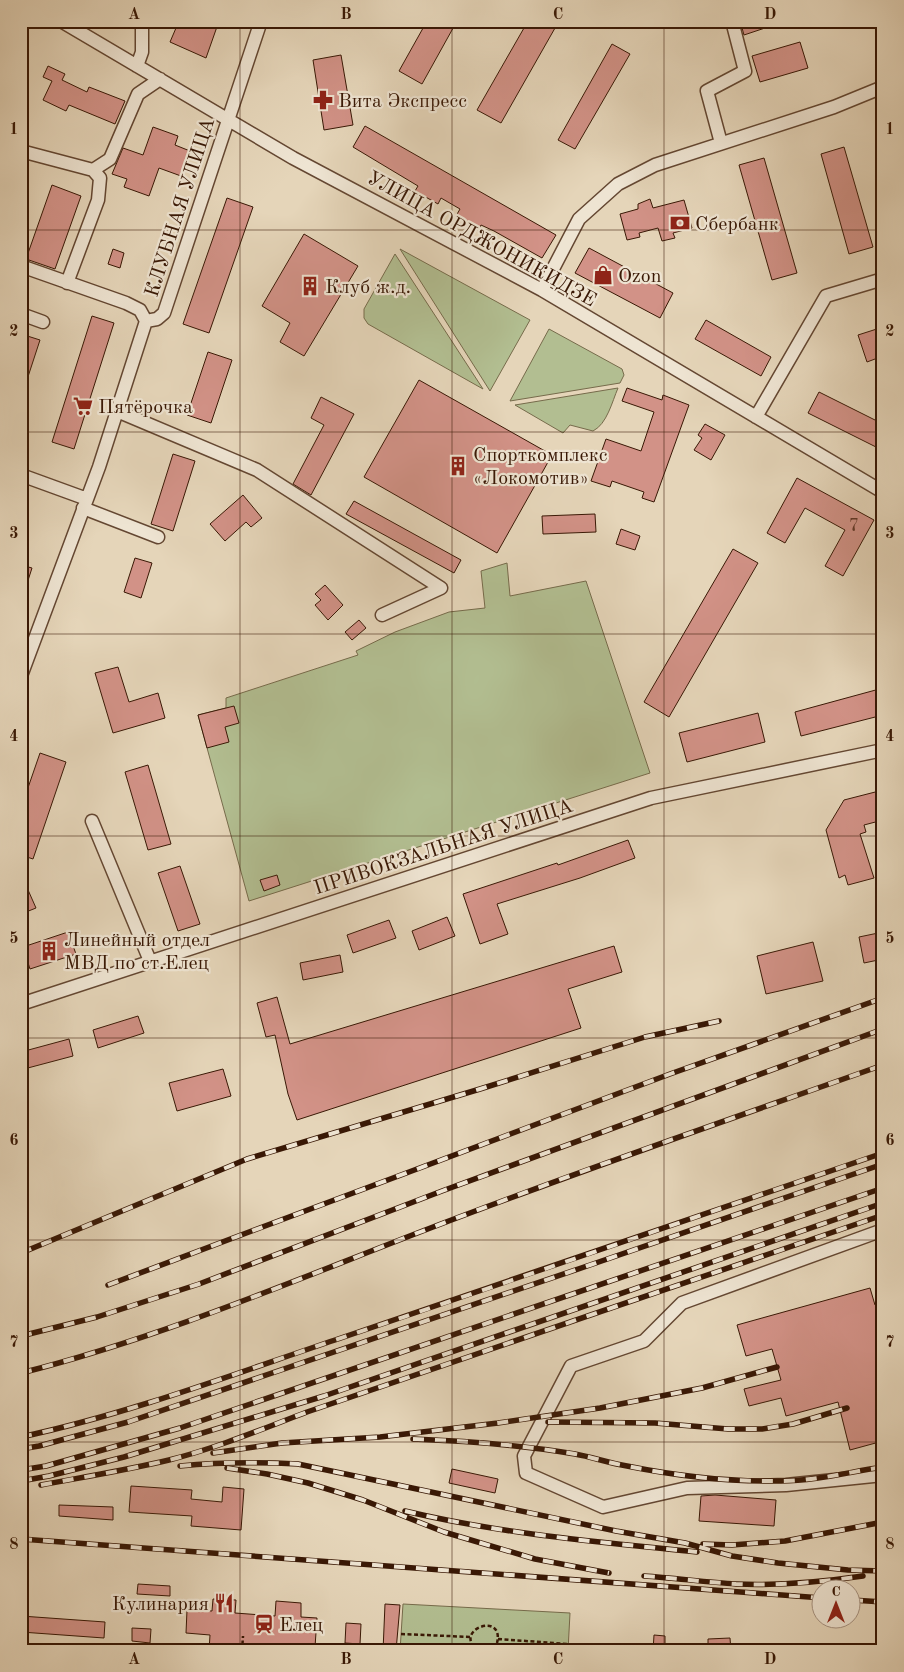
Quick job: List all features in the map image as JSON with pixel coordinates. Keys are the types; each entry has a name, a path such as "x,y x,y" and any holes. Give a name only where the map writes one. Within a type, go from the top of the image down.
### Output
{"street":[{"name":"УЛИЦА ОРДЖОНИКИДЗЕ","path":"60,21 293,158 542,290 883,492"},
{"path":"137,66 142,52 142,21"},
{"name":"КЛУБНАЯ УЛИЦА","path":"21,676 85,503 146,321 157,319 164,313 260,21"},
{"path":"721,143 707,91 745,71 732,21"},
{"path":"94,170 110,159 138,94 160,79"},
{"path":"542,290 580,219 618,184 655,165 834,107 883,87"},
{"path":"21,151 94,170 100,178 98,200 67,283"},
{"path":"21,266 126,303 140,310 146,321"},
{"path":"756,417 826,296 883,279"},
{"path":"21,314 43,322"},
{"path":"117,411 257,470 441,588 382,615"},
{"path":"21,475 158,537"},
{"name":"ПРИВОКЗАЛЬНАЯ УЛИЦА","path":"21,1004 651,798 883,750"},
{"path":"92,821 150,961"},
{"path":"883,1230 682,1303 644,1341 571,1366 524,1456 526,1473 603,1507 687,1488 786,1485 883,1475"}],"path":[{"path":"479,1651 473,1646 471,1637 475,1629 483,1625 492,1627 498,1634 495,1647 490,1651"},
{"path":"401,1634 471,1637"},
{"path":"242,1651 243,1636"},
{"path":"498,1639 568,1644"}],"green space":[{"path":"400,249 530,320 490,391"},
{"path":"395,254 483,389 368,324 364,318 364,309"},
{"path":"549,329 622,369 624,375 620,383 510,401"},
{"path":"618,388 605,418 598,428 593,431 570,425 563,433 515,405"},
{"path":"507,563 510,596 586,581 650,773 249,901 198,715 226,708 226,698 358,655 356,651 395,632 449,612 485,608 481,571"},
{"path":"403,1604 570,1613 568,1651 400,1651"}],"building":[{"path":"179,21 195,25 197,21 219,21 206,58 170,42"},
{"path":"427,21 457,21 422,84 399,71"},
{"path":"528,21 559,21 501,123 477,110"},
{"path":"740,21 780,21 780,23 744,35"},
{"path":"800,42 808,68 760,82 752,56"},
{"path":"612,44 630,54 575,149 558,140"},
{"path":"341,55 353,125 324,130 313,60"},
{"path":"48,66 65,74 62,80 87,92 89,87 125,101 115,124 69,105 66,111 43,100 52,81 43,77"},
{"path":"365,126 556,235 542,258 494,231 481,225 479,229 456,216 460,209 441,198 438,204 415,191 418,186 353,147"},
{"path":"153,127 178,136 175,145 190,151 181,176 159,168 149,196 124,187 127,179 112,174 123,148 143,155"},
{"path":"844,147 873,247 849,254 821,154"},
{"path":"764,158 797,273 772,280 739,165"},
{"path":"52,185 81,196 55,269 26,259"},
{"path":"227,198 253,207 209,333 183,324"},
{"path":"650,199 653,208 684,200 692,228 673,233 675,238 662,241 658,228 639,233 640,237 627,240 620,214 638,209 638,204"},
{"name":"Клуб ж.д.","path":"304,234 358,266 304,356 280,342 290,323 262,306"},
{"path":"589,248 673,293 660,318 575,273"},
{"path":"113,249 124,253 120,268 108,264"},
{"path":"92,316 114,323 74,449 52,442"},
{"path":"706,320 771,357 761,376 695,339"},
{"path":"883,327 883,356 867,362 858,335"},
{"path":"21,334 40,340 23,392 21,391"},
{"path":"208,352 232,360 211,423 187,415"},
{"name":"Спорткомплекс «Локомотив»","path":"419,380 552,455 497,553 364,477"},
{"path":"627,388 662,400 663,395 689,405 654,502 642,498 644,492 612,481 610,487 591,481 606,439 641,451 654,412 622,401"},
{"path":"819,392 883,424 883,433 876,447 808,413"},
{"path":"321,397 354,414 311,495 293,484 324,425 311,418"},
{"path":"705,424 725,435 711,460 694,450 702,438 698,435"},
{"path":"173,454 195,461 173,531 151,524"},
{"path":"797,478 874,520 843,576 825,566 845,530 805,508 785,543 767,533"},
{"path":"243,495 262,518 251,527 246,522 225,541 210,524"},
{"path":"354,501 461,560 454,573 346,514"},
{"path":"595,514 596,532 543,534 542,516"},
{"path":"621,529 640,536 635,550 616,544"},
{"path":"733,549 758,563 669,717 644,702"},
{"path":"135,558 152,563 141,598 124,592"},
{"path":"21,565 32,568 23,596 21,596"},
{"path":"325,585 343,605 328,620 315,605 321,600 315,594"},
{"path":"359,620 366,628 352,640 345,632"},
{"path":"118,667 129,702 158,693 165,718 113,733 95,673"},
{"path":"883,688 883,715 801,736 795,712"},
{"path":"234,706 239,723 225,727 229,742 207,748 198,715"},
{"path":"758,713 765,742 687,762 679,733"},
{"path":"40,753 66,762 33,859 21,855 21,808"},
{"path":"148,765 171,844 148,850 125,772"},
{"path":"883,790 883,820 864,825 866,832 860,834 874,878 848,885 845,875 839,878 826,830 844,800"},
{"path":"628,840 635,858 580,878 497,904 508,934 480,944 463,894 557,863 558,865"},
{"path":"180,866 200,924 178,931 158,873"},
{"path":"21,874 36,908 21,914"},
{"path":"277,875 280,885 264,891 260,880"},
{"path":"447,917 455,936 419,950 412,931"},
{"path":"389,920 396,938 353,953 347,935"},
{"name":"Линейный отдел МВД по ст.Елец","path":"68,932 76,954 30,969 23,947"},
{"path":"883,932 883,959 864,963 859,937"},
{"path":"813,942 823,981 766,994 757,956"},
{"path":"614,946 622,972 568,989 581,1028 297,1120 288,1094 275,1035 266,1037 257,1003 277,997 290,1044"},
{"path":"340,955 343,972 303,980 300,963"},
{"path":"138,1016 144,1033 98,1048 93,1030"},
{"path":"69,1039 73,1056 24,1069 21,1052"},
{"path":"223,1069 231,1096 177,1111 169,1083"},
{"path":"870,1288 875,1305 883,1303 883,1441 850,1450 838,1402 786,1416 781,1398 749,1406 744,1389 781,1380 772,1349 746,1356 737,1325"},
{"path":"452,1469 498,1479 495,1493 449,1483"},
{"path":"131,1486 192,1490 191,1499 222,1502 223,1487 244,1489 241,1530 191,1526 192,1516 129,1512"},
{"path":"715,1495 776,1500 774,1526 699,1521 701,1496"},
{"path":"59,1505 113,1507 113,1520 59,1516"},
{"path":"138,1584 170,1586 170,1596 137,1594"},
{"name":"Елец","path":"213,1599 236,1600 235,1613 275,1616 276,1601 301,1603 301,1617 317,1618 315,1647 300,1646 300,1651 275,1651 275,1647 230,1644 230,1651 209,1651 210,1635 186,1633 187,1610 212,1611"},
{"path":"385,1604 400,1605 396,1651 383,1651"},
{"path":"21,1616 105,1622 104,1638 21,1632"},
{"path":"346,1623 361,1624 360,1644 345,1643"},
{"path":"132,1628 151,1629 150,1643 132,1641"},
{"path":"654,1635 665,1636 665,1651 653,1651"},
{"path":"730,1638 731,1651 708,1651 708,1639"}],"railway":[{"path":"108,1285 670,1074 883,998"},
{"path":"21,1253 247,1159 645,1037 719,1021"},
{"path":"21,1336 97,1317 199,1284 442,1191 883,1029"},
{"path":"21,1373 123,1343 223,1309 535,1189 883,1065"},
{"path":"21,1437 101,1417 179,1393 883,1153"},
{"path":"21,1449 128,1422 883,1164"},
{"path":"21,1470 46,1466 180,1428 883,1188"},
{"path":"21,1481 124,1457 324,1396 883,1203"},
{"path":"41,1485 153,1464 204,1450 307,1412 883,1215"},
{"path":"213,1453 282,1443 380,1437 498,1423 600,1408 702,1388 777,1367"},
{"path":"548,1422 655,1423 728,1429 762,1429 793,1424 847,1408"},
{"path":"413,1439 535,1448 575,1454 646,1470 723,1479 794,1481 883,1467"},
{"path":"180,1466 239,1463 298,1464 616,1531 685,1543 732,1556 848,1570 883,1571"},
{"path":"227,1468 308,1483 363,1500 444,1532 535,1559 609,1573"},
{"path":"405,1511 477,1526 587,1541 697,1552"},
{"path":"703,1544 732,1545 785,1541 883,1522"},
{"path":"21,1539 812,1597"},
{"path":"644,1576 752,1584 800,1583 863,1576"},
{"path":"862,1601 883,1602"}],"place":[{"name":"Вита Экспресс","path":"323,100"},
{"name":"Сбербанк","path":"680,223"},
{"name":"Ozon","path":"603,275"},
{"name":"Клуб ж.д.","path":"310,286"},
{"name":"Пятёрочка","path":"83,406"},
{"name":"Спорткомплекс «Локомотив»","path":"458,466"},
{"name":"Линейный отдел МВД по ст.Елец","path":"49,951"},
{"name":"Кулинария","path":"224,1603"},
{"name":"Елец","path":"264,1624"}]}
